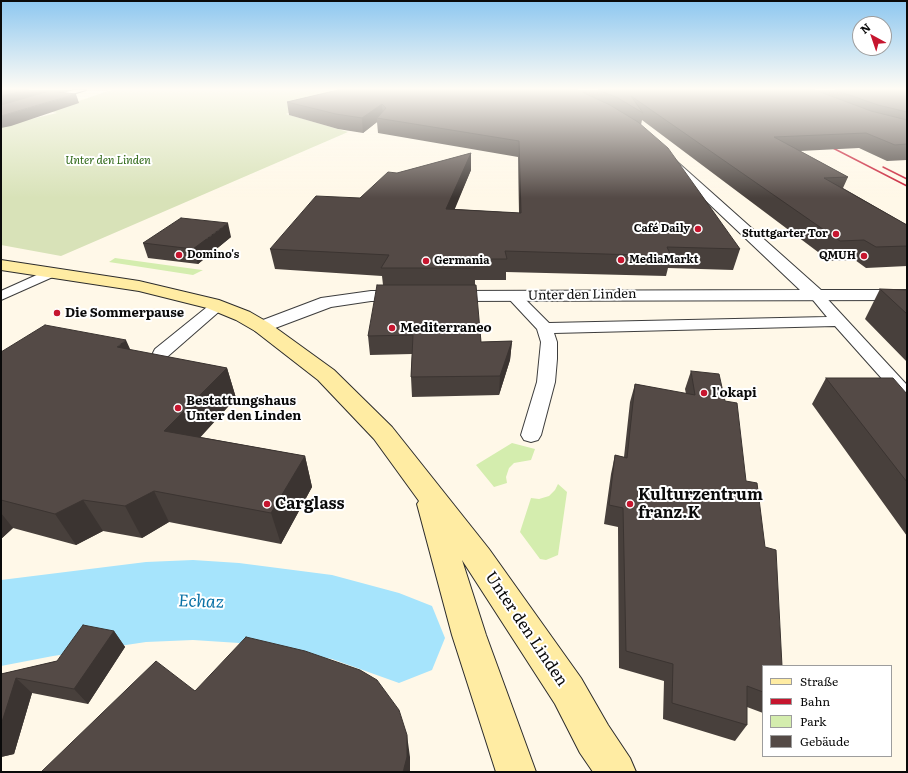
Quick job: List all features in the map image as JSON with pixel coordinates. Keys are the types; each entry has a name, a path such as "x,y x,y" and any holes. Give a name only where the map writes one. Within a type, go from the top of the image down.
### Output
{"main road":[{"name":"Unter den Linden","path":"1,264 139,286 176,294 217,306 243,316 262,327 326,375 371,419 398,450 478,558 559,679 594,739 616,772"},
{"name":"Unter den Linden","path":"427,491 468,635 516,772"}],"street":[{"path":"657,150 815,294"},
{"name":"Unter den Linden","path":"262,327 327,302 371,296 907,295"}],"lane":[{"path":"1,296 50,272"},
{"path":"815,294 907,396"},
{"path":"514,296 545,328 548,339 549,359 546,382 531,436"},
{"path":"161,353 217,306"},
{"path":"545,328 839,321"}],"green space":[{"name":"Unter den Linden","path":"1,126 328,126 348,132 61,256 1,245"},
{"path":"115,258 203,270 193,275 109,262"},
{"path":"512,443 535,449 531,460 514,463 509,468 506,477 507,483 494,487 476,465"},
{"path":"558,484 567,492 558,555 546,560 540,559 520,532 531,498 539,499 549,496"}],"building":[{"path":"427,126 643,126 668,148 740,249 667,247 671,256 505,251 507,259 475,259 475,268 381,268 389,255 270,249 316,196 360,198 388,172 397,173 471,153 446,209 521,213 519,141"},
{"path":"674,126 907,126 907,144 895,145 866,133 774,137 848,177 824,178 907,225 907,246 876,247 864,240 840,241"},
{"path":"181,218 228,223 193,249 143,243"},
{"path":"377,285 476,285 481,342 512,341 500,376 411,377 413,335 368,336"},
{"path":"880,289 907,290 907,314"},
{"path":"45,325 126,340 117,347 227,368 164,431 305,456 271,513 154,491 125,506 83,500 55,514 1,500 1,352"},
{"path":"691,371 719,374 725,401 737,403 746,481 757,483 765,547 776,550 782,665 762,665 762,692 747,686 747,725 672,703 673,664 626,651 623,508 609,505 615,455 627,458 635,384 695,395"},
{"path":"826,378 893,378 907,394 907,482"},
{"path":"83,625 114,631 74,689 16,678 1,725 1,674 57,661"},
{"path":"246,637 305,651 360,670 377,680 399,710 407,735 407,757 403,772 41,772 156,661 195,691"}],"waterway":[{"name":"Echaz","path":"1,623 53,614 146,602 193,600 239,603 332,617 399,638"}],"railway":[{"path":"827,145 907,186"},
{"path":"883,167 907,179"}],"place":[{"name":"Café Daily","path":"698,229"},
{"name":"Stuttgarter Tor","path":"836,234"},
{"name":"Domino's","path":"179,255"},
{"name":"QMUH","path":"864,256"},
{"name":"MediaMarkt","path":"621,260"},
{"name":"Germania","path":"426,261"},
{"name":"Die Sommerpause","path":"57,313"},
{"name":"Mediterraneo","path":"392,328"},
{"name":"l'okapi","path":"704,393"},
{"name":"Bestattungshaus Unter den Linden","path":"178,408"},
{"name":"Carglass","path":"267,504"},
{"name":"Kulturzentrum franz.K","path":"630,504"}]}
